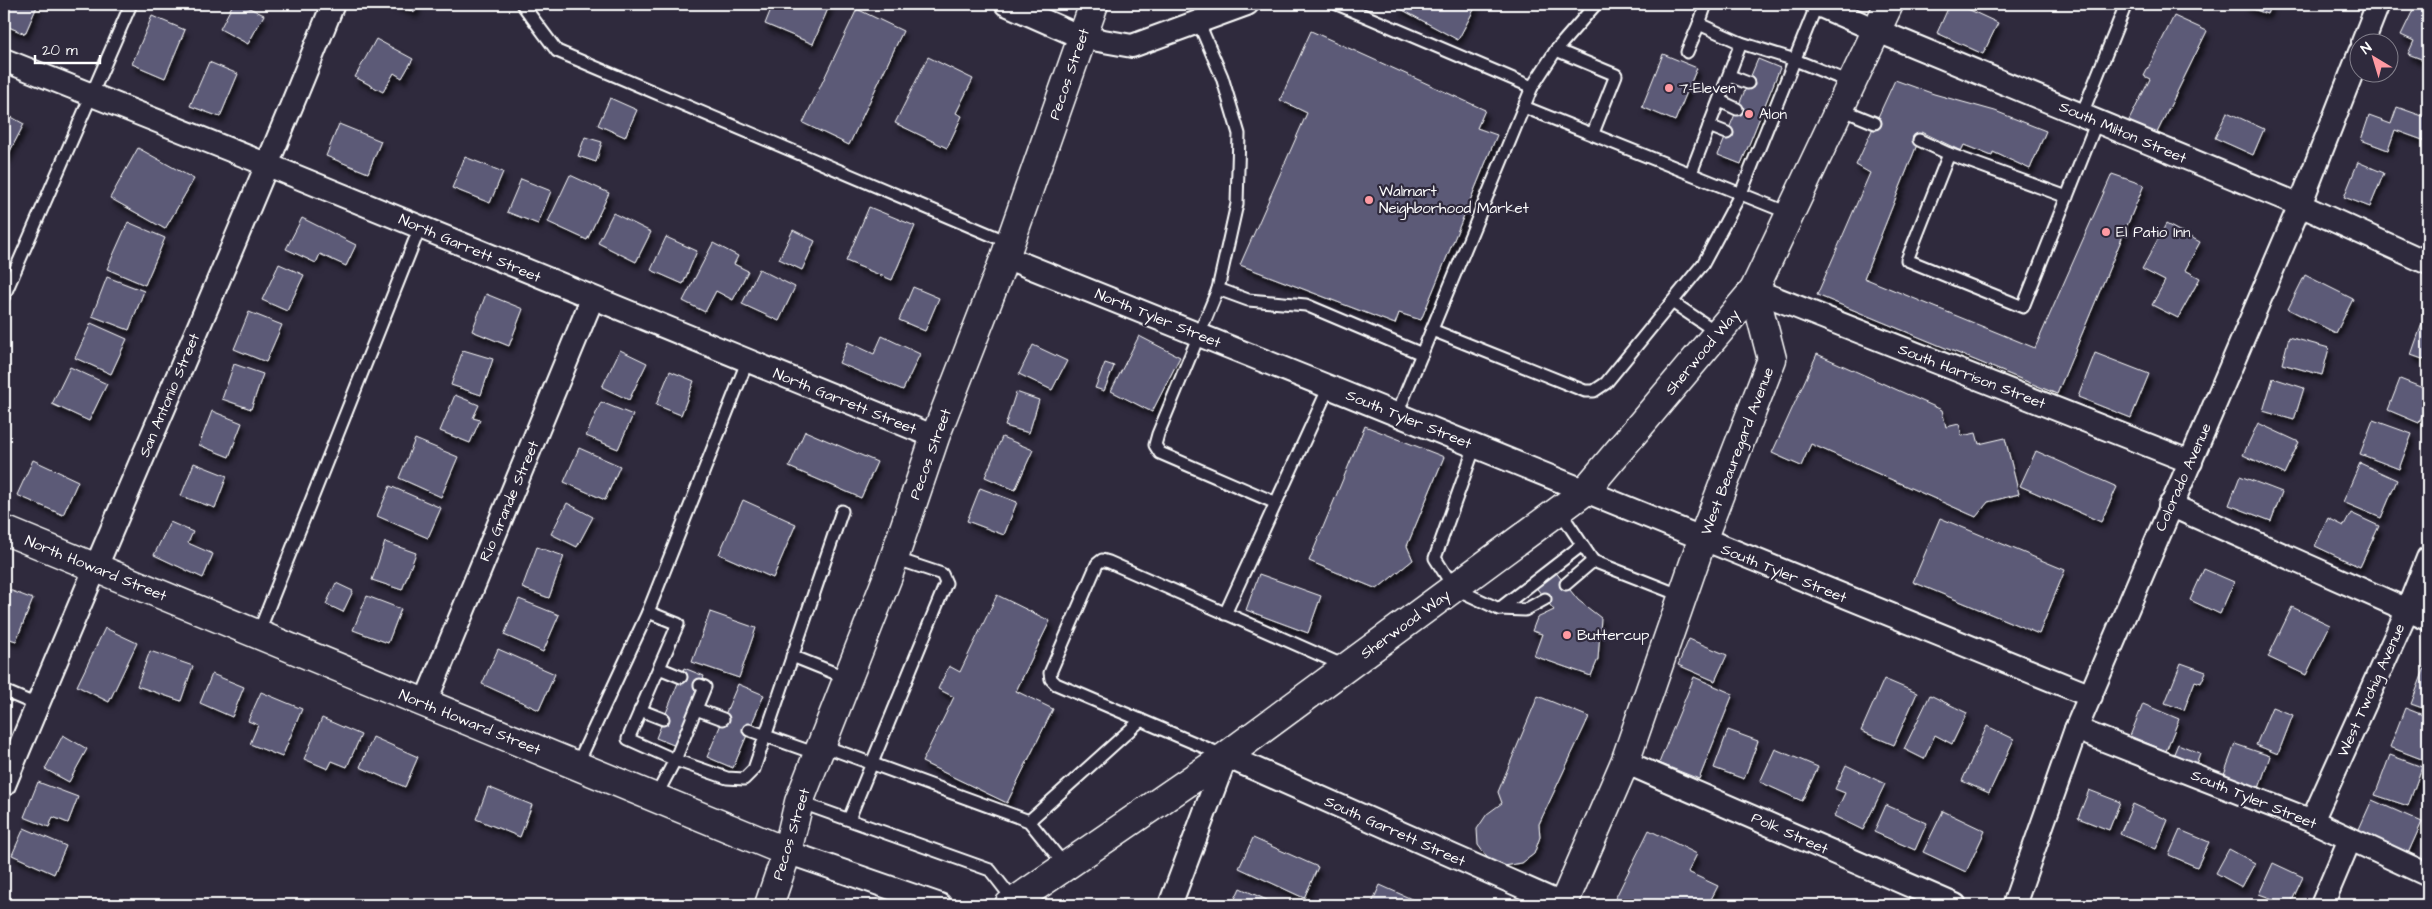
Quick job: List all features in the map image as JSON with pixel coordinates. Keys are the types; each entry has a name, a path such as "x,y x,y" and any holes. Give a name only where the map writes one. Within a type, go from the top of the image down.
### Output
{"street":[{"name":"San Antonio Street","path":"4,785 94,568 268,165 333,4"},
{"path":"1006,4 1081,38 1132,46 1247,4"},
{"name":"Pecos Street","path":"769,905 787,852 799,802 894,558 935,437 1008,250 1094,4"},
{"name":"South Milton Street","path":"1816,4 2300,205 2428,263"},
{"path":"1754,290 1878,31 1889,4"},
{"path":"2367,32 2378,4"},
{"name":"North Garrett Street","path":"4,60 268,165 592,299 935,437"},
{"name":"Colorado Avenue","path":"2014,905 2076,729 2170,505 2191,462 2300,205 2350,78"},
{"name":"North Tyler Street","path":"1008,250 1201,334 1320,383"},
{"name":"South Harrison Street","path":"1754,290 2191,462"},
{"name":"Sherwood Way","path":"1012,903 1226,756 1584,492 1754,290"},
{"name":"West Beauregard Avenue","path":"1564,905 1625,762 1702,540 1772,359 1754,290"},
{"name":"Rio Grande Street","path":"425,703 592,299"},
{"name":"South Tyler Street","path":"1320,383 1702,540 2091,696"},
{"path":"2170,505 2428,619"},
{"name":"North Howard Street","path":"4,530 787,852 940,905"},
{"name":"West Twohig Avenue","path":"2312,821 2407,610 2428,558"},
{"name":"South Tyler Street","path":"2076,729 2312,821 2428,875"},
{"path":"1170,905 1226,756"},
{"name":"South Garrett Street","path":"1226,756 1564,905"},
{"name":"Polk Street","path":"1625,762 1955,905"},
{"path":"2322,905 2350,838"}],"lane":[{"path":"4,296 131,4"},
{"path":"522,4 557,51 1008,250"},
{"path":"1337,4 1532,87"},
{"path":"1398,414 1532,87 1556,50 1596,4"},
{"path":"1687,52 1706,4"},
{"path":"1432,330 1585,391 1594,391 1606,383 1702,264 1742,193 1755,144 1775,94 1795,60 1816,4"},
{"path":"1949,154 1907,260 2023,307 2067,197 2089,118 2126,4"},
{"path":"1198,21 1222,77 1240,134 1236,204 1218,289 1155,445 1160,452 1276,504"},
{"path":"1698,24 1741,43 1795,60 1853,83"},
{"path":"1691,173 1730,76 1741,43"},
{"path":"1556,50 1616,75 1593,133"},
{"path":"1730,76 1748,83"},
{"path":"1720,102 1737,109"},
{"path":"1524,107 1593,133 1791,214"},
{"path":"1841,109 1876,123"},
{"path":"1709,126 1727,133"},
{"path":"1919,140 1949,154 2067,197"},
{"path":"258,634 420,227"},
{"path":"1218,289 1248,300 1306,306 1422,354"},
{"path":"1672,302 1718,334"},
{"path":"577,765 648,612 747,362"},
{"path":"1225,614 1276,504 1320,383"},
{"path":"1475,446 1436,558 1454,588 1499,609 1525,610 1545,599"},
{"path":"1559,510 1593,561 1682,596"},
{"path":"648,612 678,624 628,739 675,760 727,778 744,779 754,769 842,511"},
{"path":"1499,609 1582,546"},
{"path":"848,819 946,583 942,574 894,558"},
{"path":"1226,756 1056,684 1051,679 1050,673 1097,564 1102,560 1347,667"},
{"path":"1566,584 1593,561"},
{"path":"792,656 848,678"},
{"path":"659,668 681,677"},
{"path":"656,798 675,760 685,728 696,709 705,687 700,685"},
{"path":"4,691 37,705"},
{"path":"696,709 723,720"},
{"path":"640,710 663,719"},
{"path":"1029,821 1142,720"},
{"path":"749,730 871,764 1029,821 1066,867"},
{"path":"799,802 990,870 1012,903"}],"building":[{"path":"4,4 38,4 25,34 4,25 10,10 4,8"},
{"path":"233,4 241,4 264,15 248,44 220,29"},
{"path":"393,4 418,4 415,12"},
{"path":"773,4 830,4 813,44 765,24"},
{"path":"1401,4 1477,4 1458,40 1399,8"},
{"path":"1950,4 1957,4 1998,23 1983,54 1937,33"},
{"path":"2245,4 2271,4 2267,14 2245,6"},
{"path":"2416,4 2428,4 2428,50 2424,60 2408,54 2414,41 2401,35"},
{"path":"857,9 903,31 849,145 803,123"},
{"path":"152,16 185,30 165,78 132,64"},
{"path":"2174,16 2207,31 2152,143 2124,130 2150,79 2144,76"},
{"name":"Walmart Neighborhood Market","path":"1311,31 1485,110 1477,128 1497,135 1421,320 1399,313 1395,324 1240,265 1307,113 1280,100"},
{"path":"376,39 413,59 402,78 394,73 383,92 355,77"},
{"name":"7-Eleven","path":"1663,54 1697,68 1675,121 1642,107"},
{"path":"928,57 973,79 956,113 962,116 947,148 895,123"},
{"name":"Alon","path":"1758,59 1780,68 1741,164 1718,155"},
{"path":"209,62 238,74 220,117 190,106"},
{"name":"El Patio Inn","path":"1895,80 1934,94 1995,111 2046,131 2030,169 1993,152 1992,156 1964,145 1961,151 1922,132 1864,278 2035,348 2112,174 2144,185 2057,394 1817,295 1870,173 1856,165"},
{"path":"610,98 637,110 625,137 598,125"},
{"path":"2397,107 2428,118 2428,142 2395,130 2388,150 2361,140 2369,116 2391,124"},
{"path":"2227,112 2264,129 2253,155 2215,138"},
{"path":"4,113 24,124 6,159 4,157"},
{"path":"339,124 381,141 368,173 326,156"},
{"path":"585,137 602,142 596,162 578,156"},
{"path":"138,148 194,179 165,229 110,198"},
{"path":"465,157 503,172 490,203 452,188"},
{"path":"2358,162 2384,173 2370,207 2344,197"},
{"path":"570,175 609,193 587,240 548,222"},
{"path":"521,179 551,191 538,224 507,212"},
{"path":"869,207 915,226 892,280 846,261"},
{"path":"613,213 651,232 636,262 598,243"},
{"path":"302,218 356,245 346,266 320,254 316,263 286,249"},
{"path":"128,222 165,238 145,285 107,269"},
{"path":"2166,224 2200,242 2185,270 2200,278 2178,318 2152,305 2165,281 2142,269"},
{"path":"793,230 815,241 802,270 779,259"},
{"path":"666,237 697,251 683,284 651,270"},
{"path":"713,243 738,256 734,264 748,271 733,300 716,291 705,312 683,301"},
{"path":"279,264 304,275 287,311 262,300"},
{"path":"759,269 795,287 779,321 742,304"},
{"path":"2305,275 2353,299 2336,333 2288,309"},
{"path":"107,277 144,291 129,330 92,316"},
{"path":"913,287 939,298 925,331 899,320"},
{"path":"486,294 523,309 509,346 472,331"},
{"path":"249,312 282,325 266,362 234,349"},
{"path":"2424,318 2428,320 2428,361 2411,355"},
{"path":"91,323 127,339 111,374 75,358"},
{"path":"882,336 920,354 903,390 839,363 848,342 874,354"},
{"path":"1139,336 1180,357 1152,412 1111,391"},
{"path":"2289,337 2329,348 2322,375 2282,364"},
{"path":"1033,345 1067,361 1052,390 1019,374"},
{"path":"463,350 493,359 481,395 451,385"},
{"path":"620,350 647,363 629,400 602,387"},
{"path":"2095,353 2149,374 2131,418 2078,397"},
{"path":"1817,354 1942,410 1946,427 1959,424 1962,436 1976,433 1979,444 2005,438 2019,494 1988,502 1976,517 1811,444 1801,466 1772,453"},
{"path":"1105,363 1114,366 1104,391 1095,388"},
{"path":"234,364 263,374 251,409 222,399"},
{"path":"70,367 107,384 89,421 52,404"},
{"path":"670,371 694,381 681,415 656,405"},
{"path":"2273,378 2304,388 2294,420 2263,411"},
{"path":"2400,379 2428,390 2428,400 2419,423 2388,410"},
{"path":"1016,392 1039,400 1029,433 1005,426"},
{"path":"455,395 479,405 473,418 480,420 470,443 440,431"},
{"path":"601,402 633,415 618,449 586,436"},
{"path":"212,411 242,423 229,457 199,445"},
{"path":"2373,420 2412,434 2399,469 2360,454"},
{"path":"2258,423 2299,442 2284,474 2243,455"},
{"path":"1365,426 1444,457 1407,546 1413,560 1377,589 1309,561"},
{"path":"805,431 877,462 861,498 789,467"},
{"path":"1002,437 1033,450 1015,490 985,477"},
{"path":"415,439 458,457 441,497 399,478"},
{"path":"579,448 620,466 605,500 564,482"},
{"path":"2036,451 2117,487 2101,522 2020,486"},
{"path":"33,460 78,481 63,515 17,495"},
{"path":"194,463 227,476 215,508 181,496"},
{"path":"2360,463 2397,480 2381,518 2343,502"},
{"path":"2240,476 2282,492 2271,521 2229,505"},
{"path":"390,486 441,508 428,538 377,516"},
{"path":"980,488 1017,502 1004,535 967,521"},
{"path":"743,500 796,524 773,578 719,554"},
{"path":"567,503 593,517 577,547 551,534"},
{"path":"2351,513 2379,526 2360,567 2315,546 2328,518 2344,526"},
{"path":"1940,518 2065,570 2039,634 1913,582"},
{"path":"170,522 193,532 188,543 213,554 203,578 154,555"},
{"path":"385,542 416,553 402,590 372,580"},
{"path":"537,547 564,556 549,598 522,588"},
{"path":"2204,569 2234,582 2220,614 2190,600"},
{"path":"1554,570 1578,600 1601,618 1598,659 1591,676 1534,656 1542,634 1532,631 1537,618 1554,610 1534,585"},
{"path":"1259,574 1321,596 1308,633 1246,610"},
{"path":"336,583 353,591 343,612 326,604"},
{"path":"4,588 33,599 16,641 4,637"},
{"path":"997,595 1050,621 1016,691 1053,709 1007,803 922,762 954,697 938,689 949,666 960,672"},
{"path":"367,596 401,609 388,643 353,630"},
{"path":"519,599 559,615 543,652 504,635"},
{"path":"2292,607 2330,625 2306,675 2268,657"},
{"path":"710,612 756,628 739,678 692,662"},
{"path":"105,628 137,643 109,702 77,686"},
{"path":"1689,639 1727,655 1715,681 1678,665"},
{"path":"498,649 555,674 539,710 482,684"},
{"path":"150,651 193,666 181,701 137,686"},
{"path":"2428,662 2428,710 2411,704"},
{"path":"2181,663 2206,672 2201,683 2195,681 2184,710 2165,703"},
{"path":"684,668 704,676 676,746 656,738"},
{"path":"212,674 244,687 232,717 200,703"},
{"path":"1694,677 1733,694 1699,779 1659,763"},
{"path":"1884,679 1917,693 1894,745 1861,731"},
{"path":"738,684 764,695 733,768 707,757"},
{"path":"261,692 302,709 282,757 250,744 258,725 248,721"},
{"path":"1930,695 1967,713 1952,744 1935,735 1924,759 1904,749"},
{"path":"1538,696 1589,717 1539,824 1540,837 1534,854 1522,863 1504,866 1489,860 1478,845 1477,829 1487,814 1502,803 1498,792"},
{"path":"2143,704 2179,719 2166,751 2130,736"},
{"path":"2272,707 2293,715 2278,754 2256,745"},
{"path":"2405,708 2428,717 2428,751 2424,760 2390,747"},
{"path":"322,718 361,735 347,767 332,761 328,769 304,759"},
{"path":"1987,726 2014,739 1989,793 1962,781"},
{"path":"1728,730 1758,741 1744,779 1714,768"},
{"path":"63,735 87,749 69,782 45,769"},
{"path":"373,737 418,757 405,787 360,767"},
{"path":"2178,744 2200,753 2193,772 2170,763"},
{"path":"2235,744 2270,756 2256,797 2220,785"},
{"path":"1775,749 1818,767 1802,801 1760,782"},
{"path":"2390,755 2422,767 2408,806 2375,795"},
{"path":"1846,765 1885,784 1863,830 1834,816 1845,793 1835,789"},
{"path":"38,782 78,797 68,823 53,817 49,827 24,817"},
{"path":"488,787 532,805 520,837 476,819"},
{"path":"2089,790 2120,802 2109,830 2078,818"},
{"path":"2372,800 2422,822 2405,860 2355,838"},
{"path":"2133,804 2168,820 2156,849 2120,834"},
{"path":"1886,805 1927,823 1915,850 1874,832"},
{"path":"1943,811 1985,831 1966,872 1923,852"},
{"path":"24,828 66,846 54,874 12,855"},
{"path":"1649,830 1697,854 1688,872 1718,886 1708,905 1612,905"},
{"path":"2180,830 2209,842 2197,867 2169,855"},
{"path":"1253,838 1318,867 1304,898 1239,868"},
{"path":"2229,849 2255,863 2242,887 2216,873"},
{"path":"2273,863 2303,877 2290,905 2259,894"},
{"path":"1380,885 1425,905 1371,905"},
{"path":"1240,888 1278,905 1232,905"}],"place":[{"name":"7-Eleven","path":"1669,88"},
{"name":"Alon","path":"1749,114"},
{"name":"Walmart Neighborhood Market","path":"1369,200"},
{"name":"El Patio Inn","path":"2106,232"},
{"name":"Buttercup","path":"1567,635"}]}
